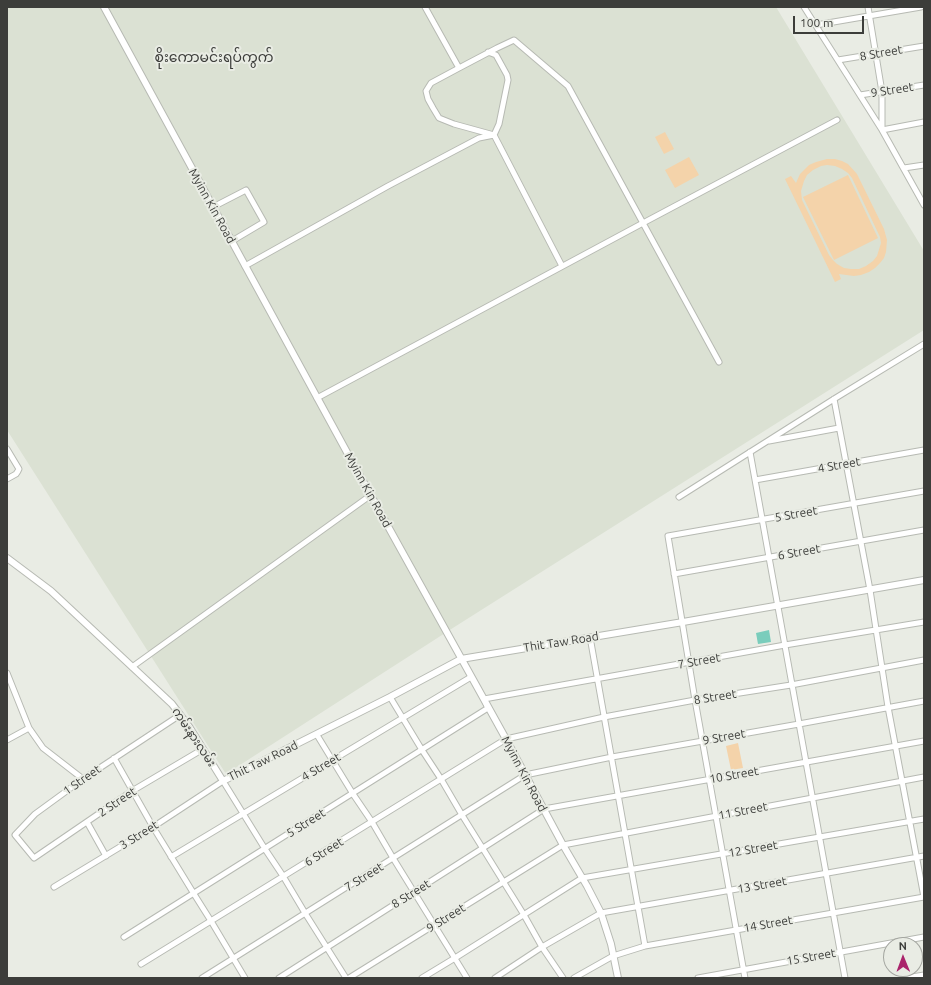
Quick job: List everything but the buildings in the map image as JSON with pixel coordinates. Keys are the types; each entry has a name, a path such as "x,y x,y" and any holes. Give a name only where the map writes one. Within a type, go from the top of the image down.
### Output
{"street":[{"name":"Myinn Kin Road","path":"104,7 317,398 484,699"},
{"path":"425,7 459,68"},
{"path":"804,7 882,130 924,205"},
{"path":"868,7 882,92 882,130"},
{"path":"816,25 921,7"},
{"path":"562,266 494,135 454,124 439,118 430,103 426,91 431,84 488,52 514,40 568,86 719,362"},
{"name":"8 Street","path":"838,60 924,46"},
{"path":"488,52 496,55 507,75 508,80 500,124 494,135"},
{"name":"9 Street","path":"860,95 924,85"},
{"path":"317,398 837,120"},
{"path":"882,130 924,122"},
{"path":"245,266 388,186 479,138 494,135"},
{"path":"904,168 924,165"},
{"path":"213,207 246,190 264,222 232,241"},
{"path":"679,497 834,399 924,345"},
{"path":"834,399 870,590 888,707 924,897"},
{"path":"766,442 839,428"},
{"path":"7,449 18,469 16,474 7,479"},
{"name":"4 Street","path":"755,480 924,450"},
{"path":"750,452 845,978"},
{"name":"5 Street","path":"674,574 668,536 924,491"},
{"path":"132,667 371,495"},
{"name":"6 Street","path":"674,574 924,530"},
{"name":"ကမ်းနားလမ်း","path":"7,558 51,591 172,704 190,728 346,978"},
{"path":"674,574 745,978"},
{"name":"Thit Taw Road","path":"223,781 317,735 461,659 924,580"},
{"name":"7 Street","path":"484,699 785,645 924,622"},
{"path":"590,637 645,946"},
{"name":"8 Street","path":"506,739 604,717 695,700 791,685 924,660"},
{"path":"7,673 10,688 28,728 43,748 83,779"},
{"name":"4 Street","path":"172,858 471,677"},
{"path":"390,697 422,750 442,779 462,815 542,947 563,978"},
{"path":"484,699 488,708"},
{"name":"9 Street","path":"525,776 612,757 924,701"},
{"name":"Myinn Kin Road","path":"488,708 601,913 611,944 618,978"},
{"name":"5 Street","path":"124,937 488,708"},
{"name":"1 Street","path":"34,858 15,835 35,814 83,779 180,715"},
{"path":"7,740 28,728"},
{"path":"317,735 467,978"},
{"name":"6 Street","path":"141,964 506,739"},
{"name":"10 Street","path":"544,809 924,741"},
{"name":"2 Street","path":"34,858 132,791 203,749"},
{"path":"114,758 153,827 245,978"},
{"name":"7 Street","path":"202,978 525,776"},
{"name":"11 Street","path":"563,845 924,777"},
{"name":"3 Street","path":"54,887 153,827 223,781"},
{"name":"8 Street","path":"278,978 544,809"},
{"name":"12 Street","path":"582,878 924,819"},
{"path":"87,822 106,856"},
{"name":"9 Street","path":"349,978 563,845"},
{"name":"13 Street","path":"601,913 924,856"},
{"path":"422,978 582,878"},
{"name":"14 Street","path":"613,956 645,946 924,897"},
{"path":"495,978 542,947 601,913"},
{"name":"15 Street","path":"698,978 924,937"},
{"path":"574,978 613,956"},
{"path":"906,978 924,975"}],"shaded area":[{"path":"7,7 776,7 924,251 924,330 456,626 226,774 7,430"},
{"path":"665,132 674,149 664,154 655,137"},
{"path":"689,157 699,175 675,188 665,170"},
{"path":"827,159 835,159 848,164 857,174 884,229 887,240 884,258 869,272 854,276 839,274 841,279 835,282 785,179 791,176 796,183 800,174 809,165","holes":["821,166 835,166 848,173 852,178 880,237 881,243 877,256 873,261 859,269 844,268 833,260 829,255 802,200 801,191 807,175"]},
{"path":"848,175 878,238 834,260 803,197"},
{"path":"738,743 743,768 731,770 726,746"}],"water":[{"path":"769,630 771,642 758,644 756,633"}],"district":[{"name":"စိုးကောမင်းရပ်ကွက်","path":"214,57"}]}
